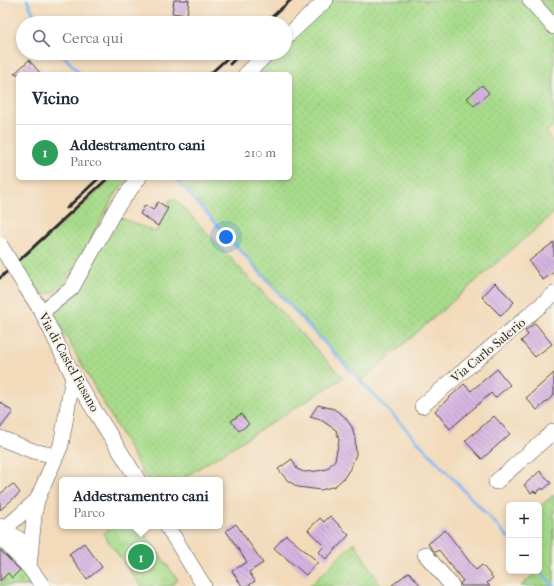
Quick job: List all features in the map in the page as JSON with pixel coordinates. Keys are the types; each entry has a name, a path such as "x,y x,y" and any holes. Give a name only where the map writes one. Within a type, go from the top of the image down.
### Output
{"street":[{"path":"292,32 326,0"},
{"path":"530,0 554,27"},
{"path":"248,72 261,60"},
{"path":"42,312 72,288 116,208 137,180"},
{"name":"Via di Castel Fusano","path":"0,245 42,312 73,376 136,477"},
{"name":"Via Carlo Salerio","path":"422,406 554,294"},
{"path":"29,567 30,547 37,500 61,445 73,376"},
{"path":"496,482 554,431"},
{"path":"0,438 33,451 56,456"},
{"path":"4,537 37,500"},
{"path":"169,529 204,586"},
{"path":"4,537 21,542 30,547"},
{"path":"4,537 29,567 42,586"},
{"path":"425,554 452,586"}],"green space":[{"path":"326,0 554,0 554,126 546,132 554,144 554,213 361,381 177,180 292,180 292,72 248,72 261,60 292,60 292,32"},
{"path":"110,180 127,180 109,204 77,266 57,290 42,294 33,292 15,268"},
{"path":"175,199 343,378 185,477 145,477 52,312 76,296 91,270 105,237 117,216 156,232 170,200"},
{"path":"554,495 554,586 521,586 534,574 542,574 542,505"},
{"path":"110,529 141,529 178,580 171,586 141,586 103,534"},
{"path":"354,542 381,586 310,586"},
{"path":"0,543 41,586 0,586"}],"building":[{"path":"174,0 189,0 187,15 172,13"},
{"path":"29,60 39,72 16,72"},
{"path":"482,85 489,93 474,106 467,98"},
{"path":"158,202 168,208 158,226 140,214 145,205 153,210"},
{"path":"554,242 554,272 543,280 529,261"},
{"path":"495,283 514,302 501,316 482,297"},
{"path":"535,323 552,344 535,357 521,341 528,335 525,331"},
{"path":"497,369 510,385 495,398 491,393 450,429 435,411 464,384 471,391"},
{"path":"554,373 554,395 537,410 526,398"},
{"path":"0,402 13,412 0,428"},
{"path":"318,405 334,409 344,416 352,427 355,439 356,454 351,467 344,478 335,486 321,490 298,487 287,480 278,469 292,459 297,469 304,472 317,471 327,469 335,460 339,440 336,430 321,420 310,417"},
{"path":"241,414 249,424 239,431 231,421"},
{"path":"494,416 510,434 482,459 465,441"},
{"path":"540,471 551,483 543,490 542,488 536,493 534,491 531,493 524,485"},
{"path":"13,484 20,493 0,510 0,494"},
{"path":"330,516 349,535 326,559 319,552 324,546 308,530 320,518 324,522"},
{"path":"236,524 263,563 249,572 255,581 248,586 242,586 232,571 247,562 226,531"},
{"path":"445,530 476,570 482,565 493,578 487,583 490,586 461,586 460,583 463,581 439,550 435,552 428,544"},
{"path":"286,535 318,562 306,575 274,548"},
{"path":"84,543 102,567 87,579 69,554"},
{"path":"0,550 20,570 12,578 8,573 0,581"},
{"path":"409,572 421,586 391,586"}],"waterway":[{"path":"27,0 35,16"},
{"path":"67,60 78,72"},
{"path":"177,180 303,320 506,535"},
{"path":"542,573 554,586"}],"railway":[{"path":"273,16 291,0"},
{"path":"212,72 225,60"},
{"path":"230,64 234,60"},
{"path":"67,208 97,180"},
{"path":"0,278 106,180"}],"place":[{"name":"Addestramentro cani","path":"141,557"}]}
